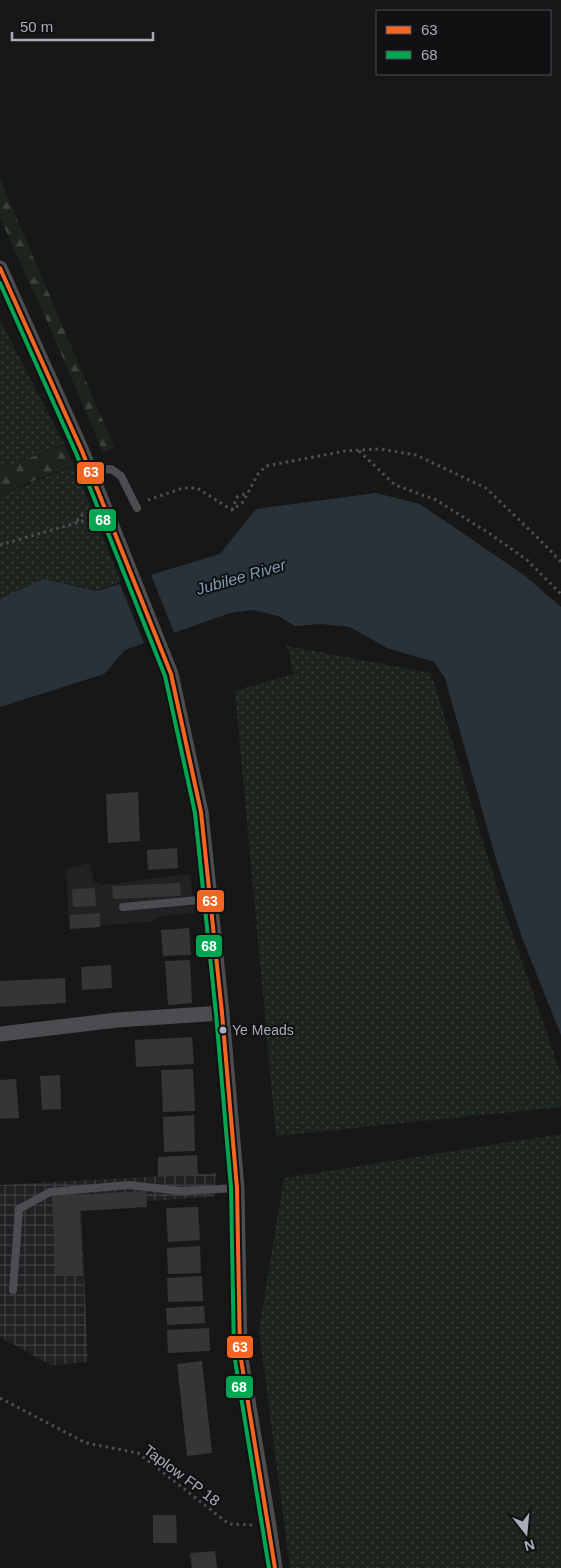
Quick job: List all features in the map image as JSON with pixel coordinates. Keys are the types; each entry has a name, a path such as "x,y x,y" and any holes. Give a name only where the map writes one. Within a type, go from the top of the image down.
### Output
{"street":[{"path":"0,268 90,471 172,674 201,812 222,1013 237,1188 240,1353 275,1568"},
{"path":"0,1034 117,1020 222,1013"}],"lane":[{"path":"90,471 111,469 121,476 139,505"},
{"path":"122,908 210,899"},
{"path":"13,1290 19,1209 50,1192 129,1185 181,1191 237,1188"}],"path":[{"path":"232,510 243,502 258,474 266,466 345,451 380,449 416,455 486,488 561,562"},
{"path":"359,450 395,485 436,500 489,533 527,560 561,594"},
{"path":"139,505 182,488 197,488 232,510"},
{"path":"232,510 237,498 248,493"},
{"path":"0,545 86,520 96,512"},
{"name":"Taplow FP 18","path":"0,1398 86,1442 138,1454 229,1524 269,1526"}],"shaded area":[{"path":"90,863 94,882 101,885 190,874 195,913 164,916 149,922 69,928 66,869"},
{"path":"216,1173 214,1197 81,1205 88,1362 51,1365 0,1337 0,1185"}],"green space":[{"path":"0,179 114,448 103,452 0,218"},
{"path":"0,320 64,444 0,469"},
{"path":"64,445 74,465 0,494 0,469"},
{"path":"74,466 121,582 97,590 43,579 0,599 0,495"},
{"path":"287,646 431,673 502,903 561,1075 561,1107 276,1136 235,691 294,674"},
{"path":"561,1134 561,1568 290,1568 259,1330 284,1178"}],"water":[{"name":"Jubilee River","path":"376,493 420,504 524,575 561,607 561,1035 523,940 495,856 445,678 434,662 387,648 350,627 321,624 295,626 278,616 253,610 230,613 125,650 104,674 0,707 0,599 43,579 97,591 220,554 256,509"}],"pier":[{"path":"150,572 175,635 145,646 119,582"}],"building":[{"path":"138,792 140,841 108,843 106,794"},
{"path":"177,848 178,868 148,870 147,850"},
{"path":"180,883 181,896 113,899 112,886"},
{"path":"95,888 96,906 73,907 72,889"},
{"path":"100,913 100,927 70,929 70,915"},
{"path":"189,928 191,955 163,956 161,930"},
{"path":"190,960 192,1003 168,1005 165,961"},
{"path":"111,965 112,988 82,990 81,967"},
{"path":"65,978 66,1003 0,1007 0,981"},
{"path":"192,1037 194,1064 136,1067 135,1040"},
{"path":"193,1069 195,1111 163,1112 161,1070"},
{"path":"60,1075 61,1109 42,1110 40,1076"},
{"path":"16,1079 19,1118 0,1119 0,1080"},
{"path":"194,1115 195,1151 164,1152 163,1117"},
{"path":"197,1155 198,1175 158,1177 158,1157"},
{"path":"146,1191 147,1207 80,1211 83,1275 56,1276 52,1196"},
{"path":"198,1207 200,1240 168,1242 166,1208"},
{"path":"200,1246 201,1273 168,1274 167,1248"},
{"path":"202,1276 203,1301 168,1302 167,1278"},
{"path":"204,1306 205,1323 167,1325 166,1308"},
{"path":"209,1328 210,1351 168,1353 167,1330"},
{"path":"202,1361 212,1453 187,1456 177,1364"},
{"path":"153,1515 176,1515 177,1543 153,1543"},
{"path":"215,1551 217,1568 192,1568 190,1553"}],"transit line":[{"name":"63","path":"0,268 82,451 171,674 201,812 222,1013 237,1188 240,1353 275,1568"},
{"name":"68","path":"0,283 76,453 165,676 195,813 216,1014 231,1188 234,1354 269,1568"}],"place":[{"name":"Ye Meads","path":"223,1030"}]}
